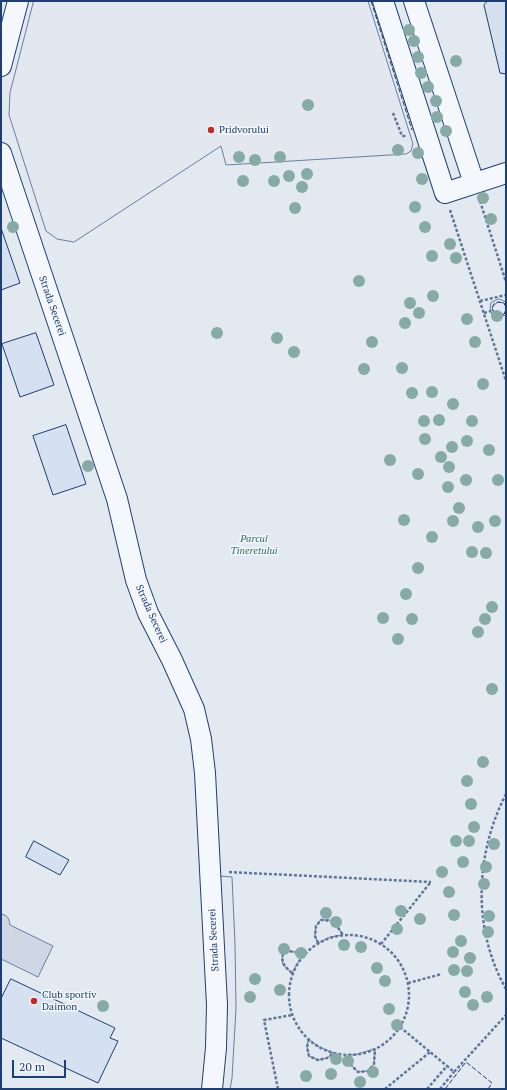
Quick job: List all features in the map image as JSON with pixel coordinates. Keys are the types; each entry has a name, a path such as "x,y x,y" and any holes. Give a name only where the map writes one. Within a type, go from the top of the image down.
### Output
{"street":[{"path":"1,66 18,1"},
{"path":"383,1 445,193 506,172"},
{"path":"414,1 474,183"},
{"name":"Strada Secerei","path":"1,153 117,499 136,580 148,613 172,660 194,710 201,739 205,773 211,871 217,1005 216,1048 212,1089"}],"path":[{"path":"474,183 506,282"},
{"path":"445,193 506,381"},
{"path":"480,301 506,295"},
{"path":"484,313 490,311"},
{"path":"506,794 499,807 490,831 484,856 481,882 485,934 492,959 506,989"},
{"path":"211,871 431,882 381,944"},
{"path":"318,943 315,936 316,926 321,920 330,920 336,925 343,935"},
{"path":"343,935 361,936 381,944 394,956 403,969 408,983 409,1000 405,1016 399,1027 388,1040 375,1049 354,1055 334,1053 317,1046 302,1033 292,1015 288,995 292,973 302,957 318,943 330,937 343,935"},
{"path":"292,973 284,965 282,959 283,954 288,950 295,952 302,957"},
{"path":"408,983 442,974"},
{"path":"278,1089 264,1020 292,1015"},
{"path":"440,1089 449,1080 478,1043 506,1015"},
{"path":"399,1027 454,1072"},
{"path":"309,1039 307,1047 309,1056 318,1060 327,1058 334,1053"},
{"path":"349,1054 350,1064 358,1072 368,1071 374,1064 375,1049"},
{"path":"385,1089 430,1052"},
{"path":"427,1089 447,1066"}],"green space":[{"name":"Parcul Tineretului","path":"1,1 506,1 506,1089 1,1089"}],"shaded area":[{"name":"Pridvorului","path":"34,1 368,1 413,144 411,151 406,154 226,165 221,146 74,242 57,239 46,231 9,115 10,93"},
{"path":"499,299 506,302 506,307 504,303 498,302 493,306 492,310 495,314 499,315 504,314 506,310 506,315 493,318 490,308 491,303"},
{"path":"218,876 232,877 236,1008 230,1089 217,1089"},
{"path":"1,914 8,918 10,925 53,946 38,977 1,959"},
{"path":"321,920 330,920 336,925 343,935 330,937 318,943 315,936 316,926"},
{"path":"288,951 295,952 301,957 292,973 283,965 283,954"},
{"path":"309,1039 317,1046 334,1053 327,1058 318,1060 309,1056 307,1047"},
{"path":"375,1049 374,1064 368,1071 358,1072 350,1064 349,1054 354,1055"}],"building":[{"path":"488,1 506,1 506,74 500,73 484,5"},
{"path":"1,228 20,283 1,290"},
{"path":"36,333 54,385 20,397 2,344"},
{"path":"66,425 86,484 53,495 33,436"},
{"path":"34,841 69,860 60,875 26,857"},
{"name":"Club sportiv Daimon","path":"11,979 115,1028 110,1038 118,1041 98,1083 1,1038 1,999"}],"fence":[{"path":"371,1 412,130"},
{"path":"506,307 504,303 498,302 494,304 492,308 495,314 499,315 504,314 506,310"},
{"path":"445,1089 466,1062 492,1083 488,1089"}],"place":[{"name":"Pridvorului","path":"211,130"},
{"name":"Club sportiv Daimon","path":"34,1001"}]}
